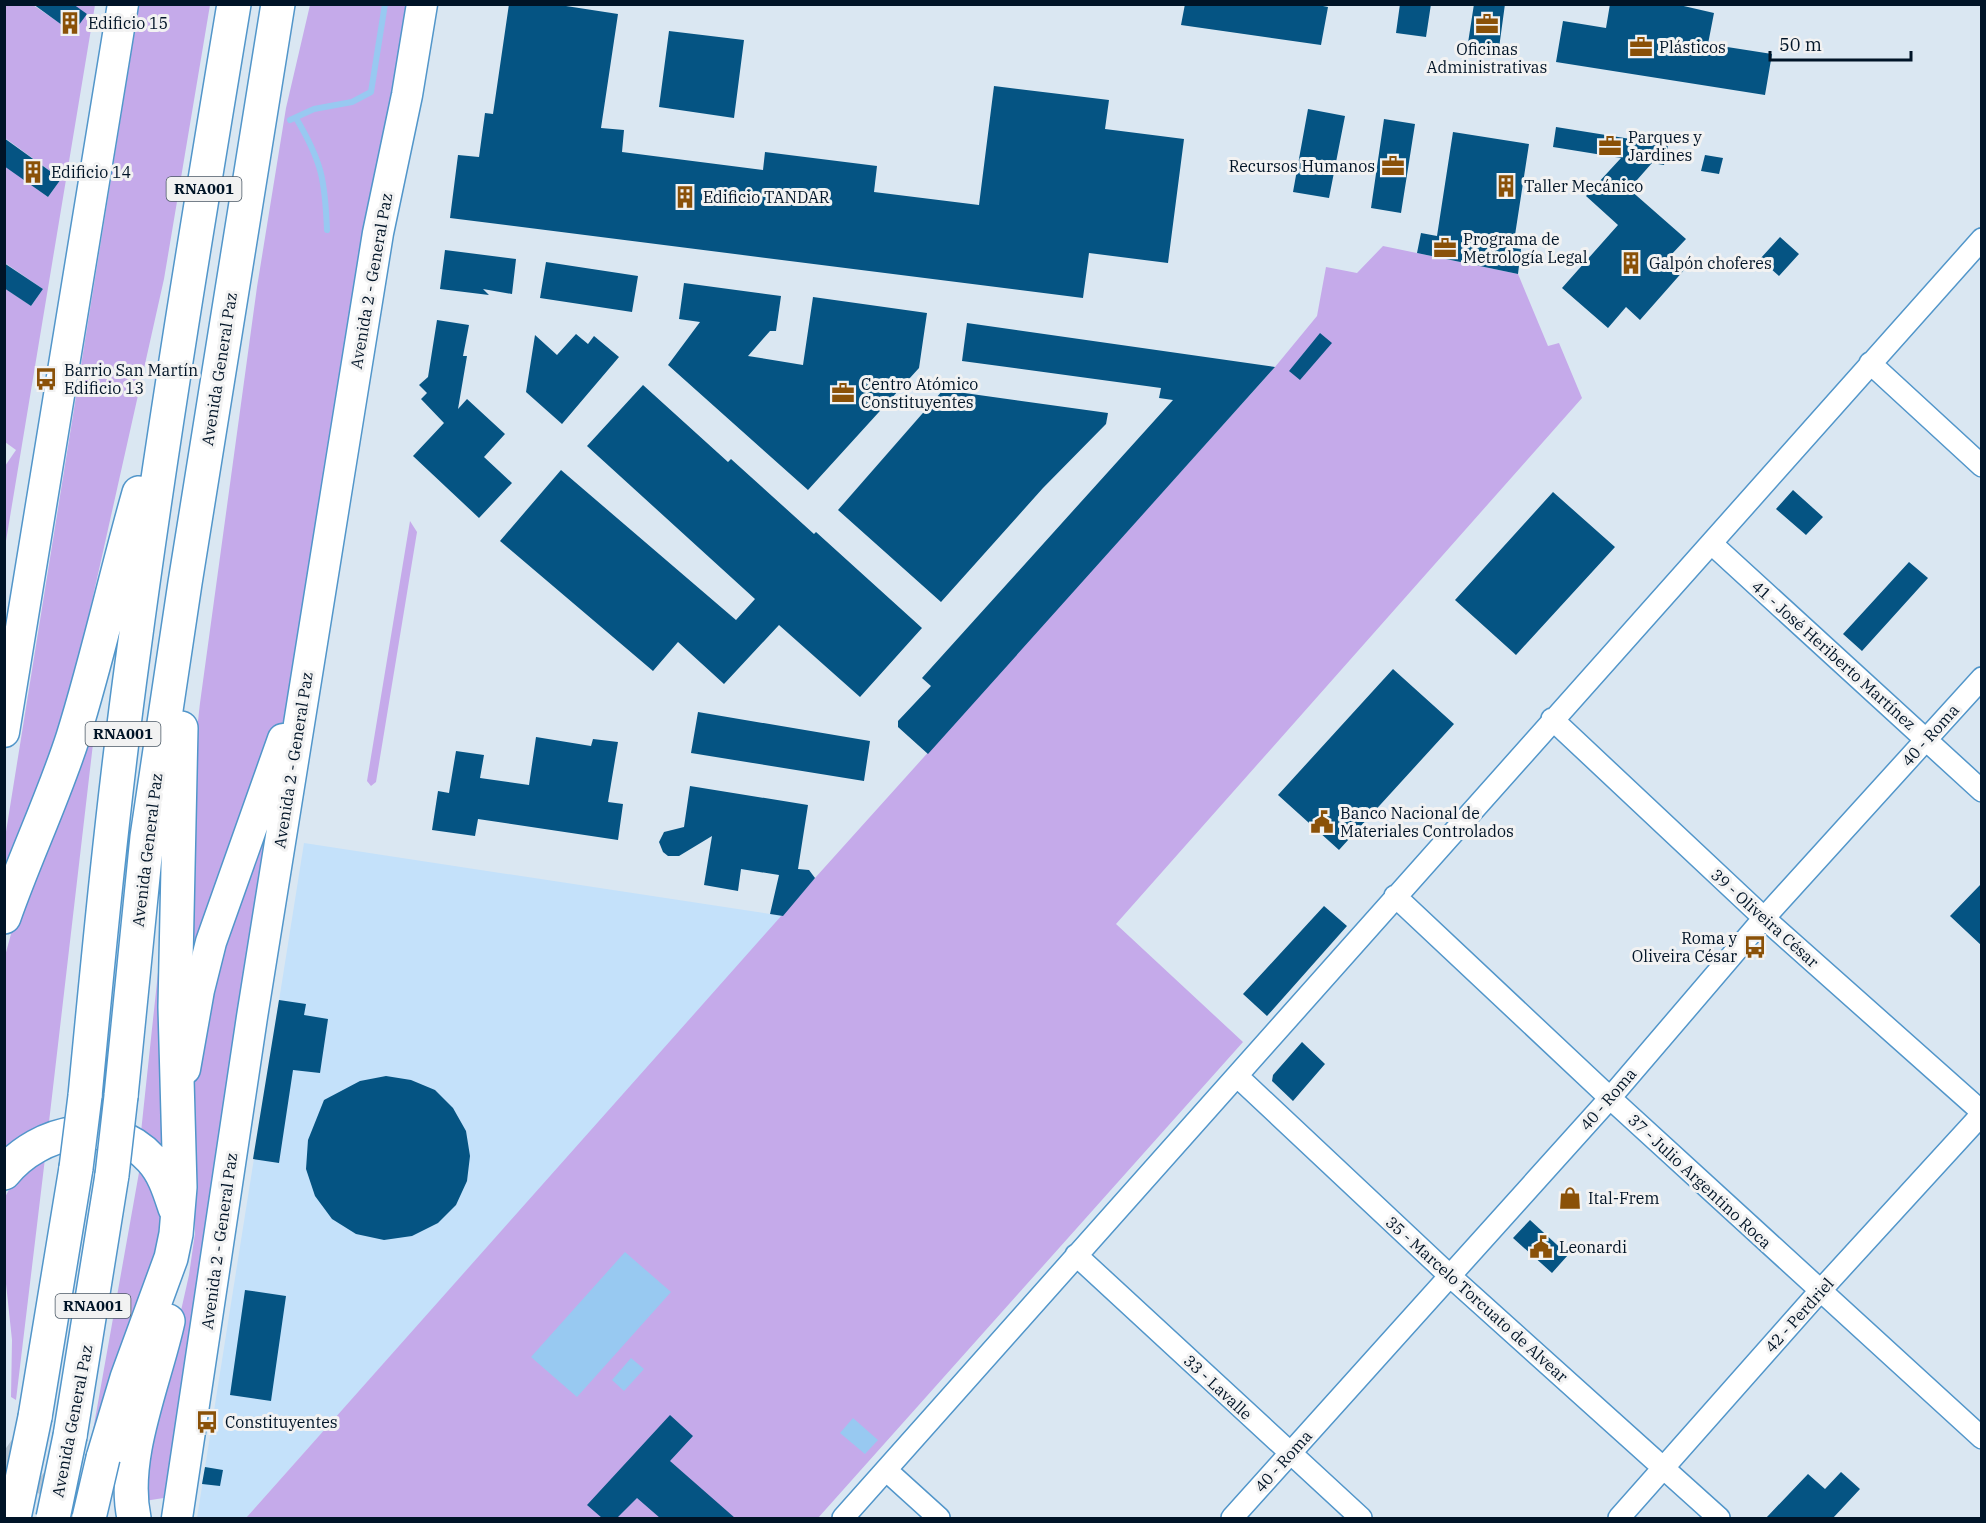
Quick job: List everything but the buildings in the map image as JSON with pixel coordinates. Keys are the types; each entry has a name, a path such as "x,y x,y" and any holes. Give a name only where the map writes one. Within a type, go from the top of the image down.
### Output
{"highway":[{"name":"RNA001","path":"14,1518 35,1418 76,1168 110,838 134,646 173,374 234,4"},
{"name":"Avenida General Paz","path":"53,1518 70,1436 112,1175 147,837 185,582 278,4"},
{"path":"272,42 286,4"},
{"path":"4,917 72,740 173,374"},
{"path":"134,1518 133,1473 167,1321 171,1258 180,1187 175,1006 185,582"},
{"path":"4,1173 25,1152 53,1137 81,1132 112,1136 134,1145 153,1160 166,1181 177,1222"},
{"path":"89,1518 103,1458 127,1378 171,1258"}],"street":[{"path":"4,732 123,4"},
{"name":"Avenida 2 - General Paz","path":"177,1518 252,1017 378,233 407,95 422,4"},
{"path":"843,1518 1552,719 1712,544 1982,239"},
{"path":"1870,363 1982,466"},
{"name":"41 - José Heriberto Martínez","path":"1712,544 1982,790"},
{"path":"179,1098 199,990 212,942 309,664"},
{"name":"40 - Roma","path":"1232,1518 1610,1098 1764,918 1982,678"},
{"name":"39 - Oliveira César","path":"1552,719 1764,918 1982,1113"},
{"name":"37 - Julio Argentino Roca","path":"1395,896 1610,1098 1982,1438"},
{"name":"35 - Marcelo Torcuato de Alvear","path":"1237,1076 1450,1276 1719,1518"},
{"name":"42 - Perdriel","path":"1619,1518 1820,1290 1982,1113"},
{"name":"33 - Lavalle","path":"1076,1255 1361,1518"},
{"path":"886,1470 939,1518"}],"shaded area":[{"path":"5,5 33,5 73,32 73,5 95,5 5,547 5,466 16,450 5,442 5,288 31,306 43,289 5,263 5,166 48,197 61,179 5,138"},
{"path":"139,5 210,5 164,279 79,659 49,759 5,875 5,838"},
{"path":"310,5 408,5 285,716 227,864 188,987 193,766 200,703 257,287 286,108"},
{"path":"1383,246 1518,274 1548,346 1559,343 1582,398 1116,924 1243,1042 818,1518 246,1518 815,878 1275,367 1317,316 1326,267 1357,273"},
{"path":"410,521 417,532 376,782 371,786 367,781"},
{"path":"96,718 49,1122 29,1133 5,1156 5,956 14,923"},
{"path":"273,819 170,1497 138,1502 189,1275 195,1233 192,1074 251,847"},
{"path":"304,843 783,916 246,1518 197,1518"},
{"path":"165,907 163,1156 141,1132"},
{"path":"46,1150 16,1400 11,1397 12,1340 4,1265 4,1199 18,1173"},
{"path":"140,1167 148,1171 166,1230 89,1453"},
{"path":"625,1252 671,1292 577,1397 531,1357"},
{"path":"631,1358 644,1369 624,1391 612,1380"},
{"path":"853,1418 878,1440 865,1454 840,1433"}],"waterway":[{"path":"290,120 314,109 352,102 371,92 385,4"},
{"path":"296,118 317,160 323,184 327,230"}],"tunnel":[{"path":"4,1451 100,1518"}],"place":[{"name":"Edificio 15","path":"70,23"},
{"name":"Oficinas Administrativas","path":"1487,24"},
{"name":"Plásticos","path":"1641,47"},
{"name":"Parques y Jardines","path":"1610,146"},
{"name":"Recursos Humanos","path":"1393,166"},
{"name":"Edificio 14","path":"33,172"},
{"name":"Taller Mecánico","path":"1506,186"},
{"name":"Edificio TANDAR","path":"685,197"},
{"name":"Programa de Metrología Legal","path":"1445,248"},
{"name":"Galpón choferes","path":"1631,263"},
{"name":"Barrio San Martín Edificio 13","path":"46,379"},
{"name":"Centro Atómico Constituyentes","path":"843,393"},
{"name":"Banco Nacional de Materiales Controlados","path":"1322,822"},
{"name":"Roma y Oliveira César","path":"1755,947"},
{"name":"Ital-Frem","path":"1570,1198"},
{"name":"Leonardi","path":"1541,1247"},
{"name":"Constituyentes","path":"207,1422"}]}
